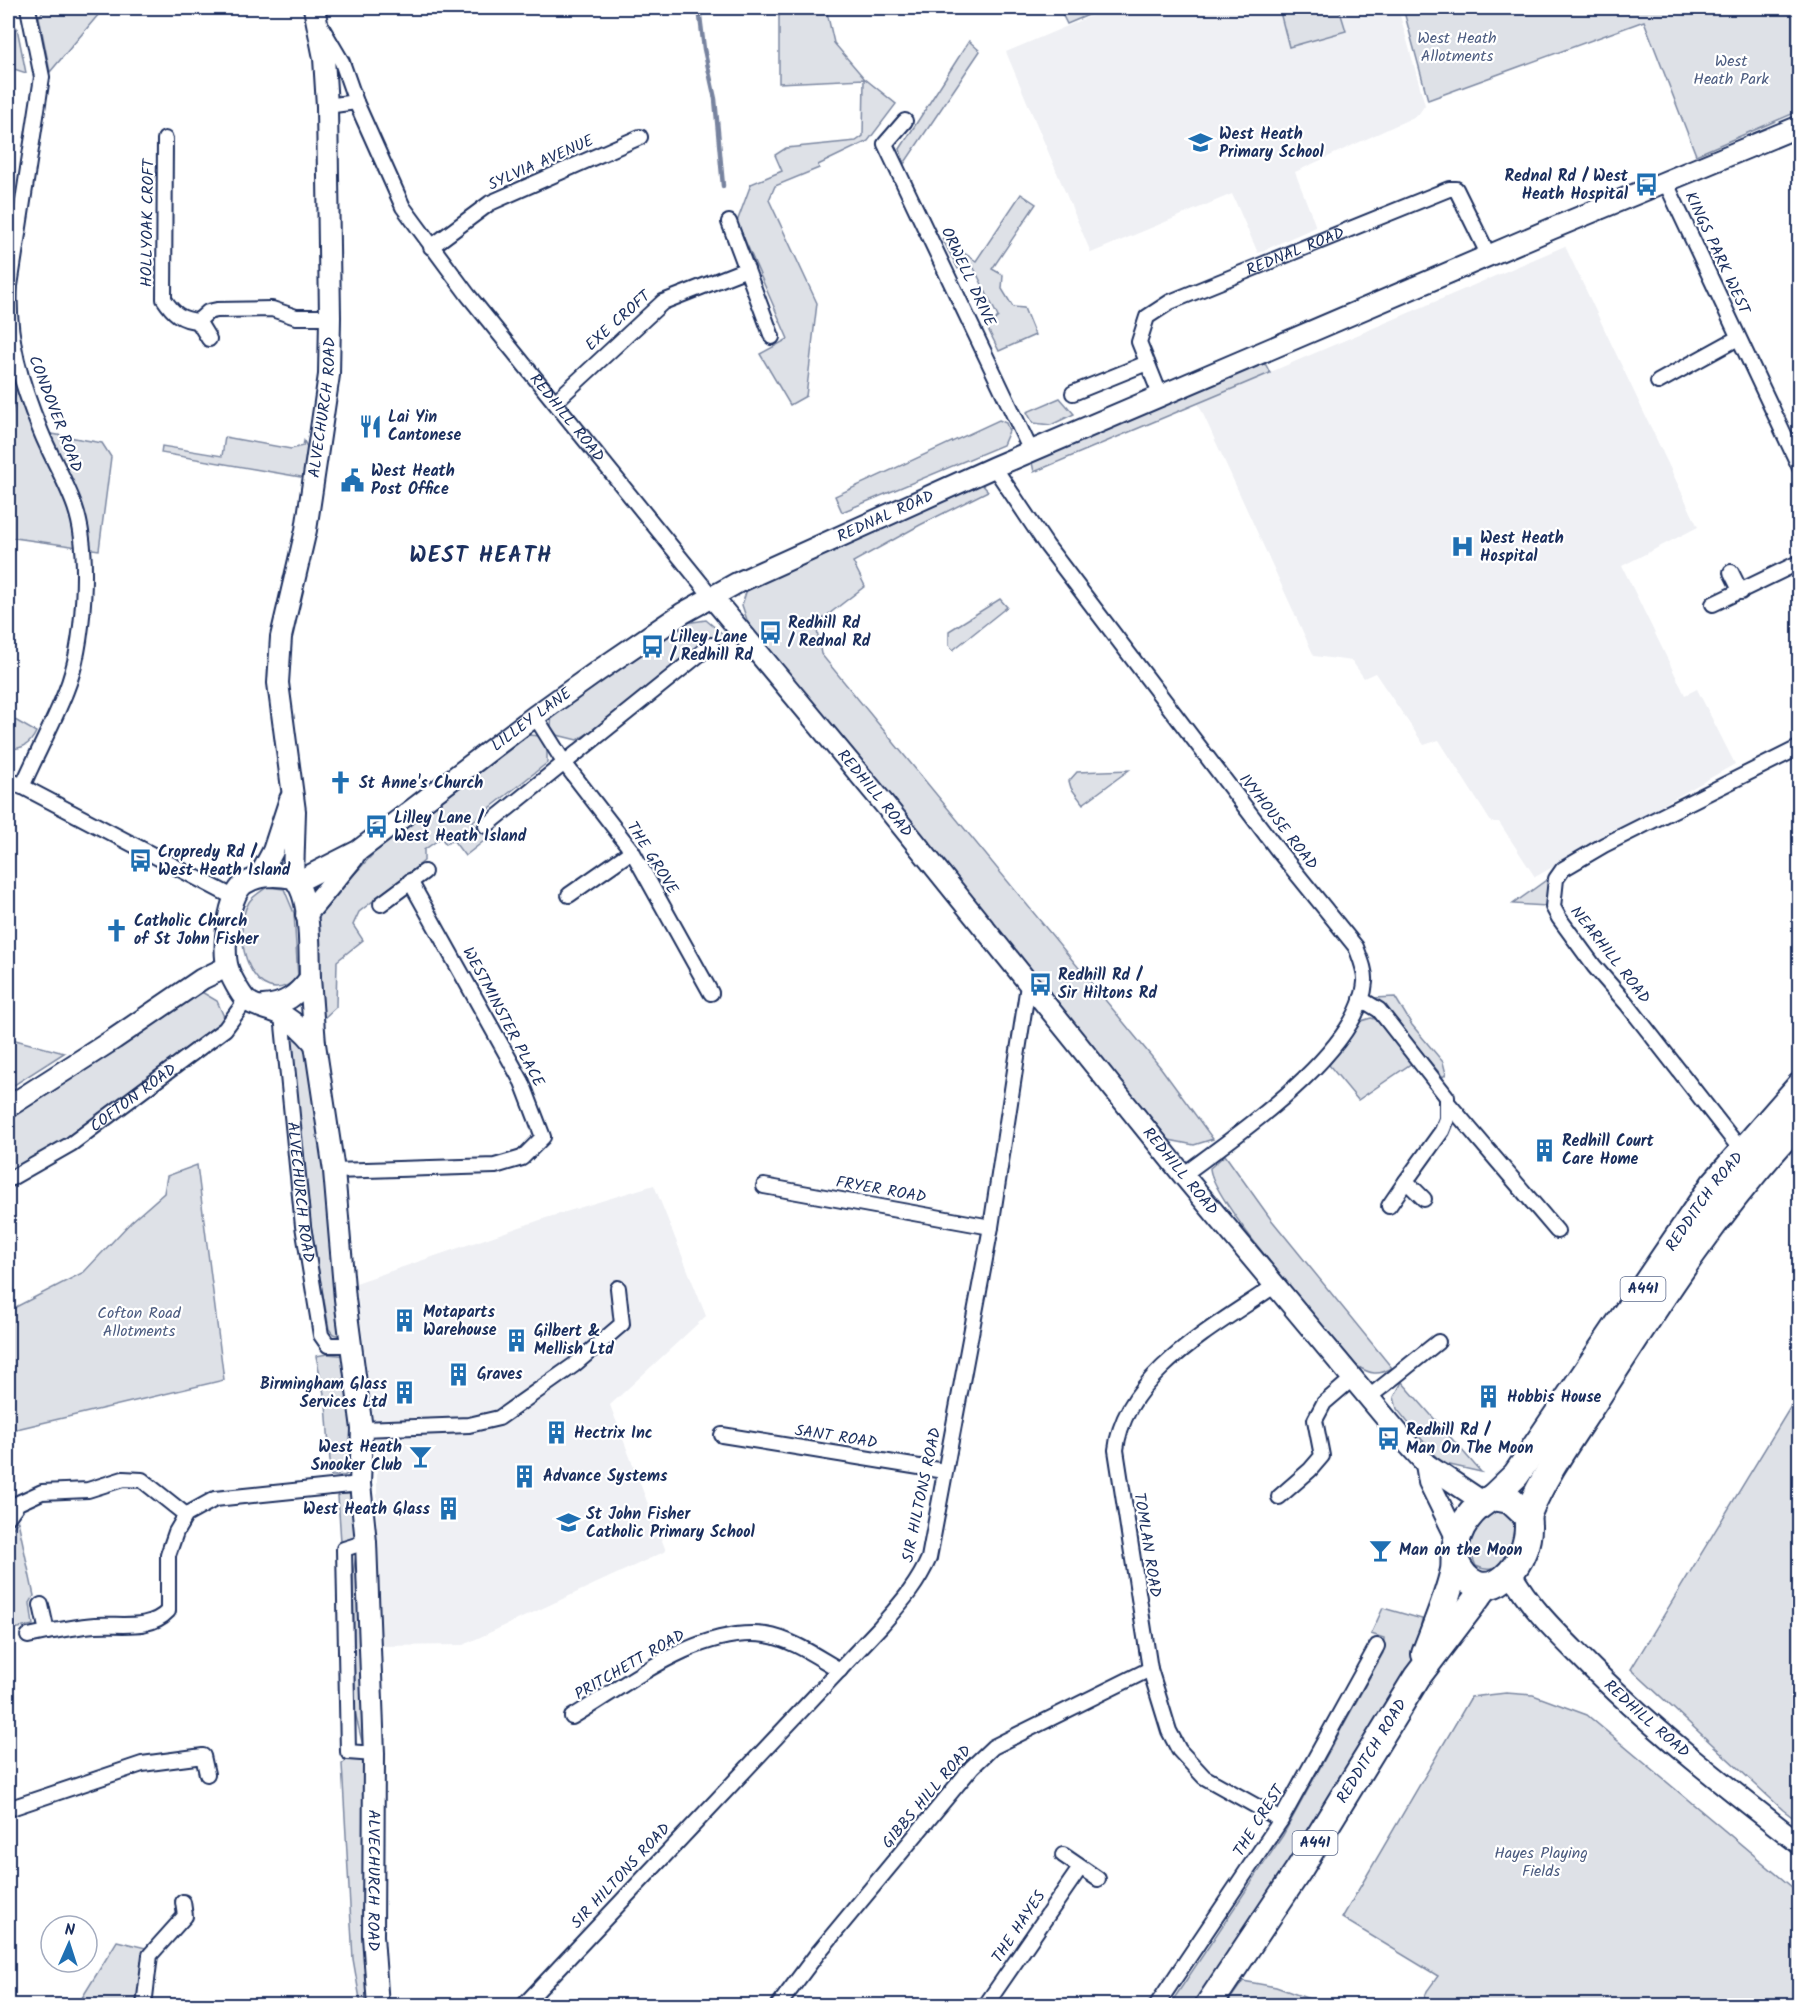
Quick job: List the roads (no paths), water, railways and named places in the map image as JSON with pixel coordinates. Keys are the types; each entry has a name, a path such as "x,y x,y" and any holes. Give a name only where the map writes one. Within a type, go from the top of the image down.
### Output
{"highway":[{"name":"REDDITCH ROAD","path":"1488,1499 1522,1467 1714,1184 1800,1086"},
{"name":"REDDITCH ROAD","path":"1527,1516 1552,1467 1679,1272 1736,1197 1800,1120"},
{"path":"1488,1499 1510,1500 1527,1516 1525,1552 1511,1573"},
{"name":"A441","path":"1456,1550 1467,1518 1488,1499"},
{"name":"REDDITCH ROAD","path":"1417,1677 1448,1590 1456,1550"},
{"path":"1456,1550 1459,1569 1469,1580 1486,1586"},
{"name":"A441","path":"1486,1586 1497,1583 1511,1573"},
{"name":"REDDITCH ROAD","path":"1208,2006 1300,1868 1417,1677 1486,1586"}],"street":[{"name":"CONDOVER ROAD","path":"22,787 67,690 84,598 82,547 75,508 34,414 10,340 8,317 10,286 42,76 28,8"},
{"name":"REDHILL ROAD","path":"315,13 342,62 356,102 403,207 431,247 712,597 885,805 1028,986 1368,1398 1426,1464 1488,1499"},
{"name":"ALVECHURCH ROAD","path":"295,880 296,833 278,683 281,637 306,530 329,375 330,184 327,106 324,58 315,13"},
{"path":"327,106 356,102"},
{"name":"ORWELL DRIVE","path":"904,121 885,144 1031,451"},
{"name":"REDNAL ROAD","path":"712,597 828,540 994,466 1800,126"},
{"name":"SYLVIA AVENUE","path":"431,247 490,203 640,137"},
{"name":"HOLLYOAK CROFT","path":"165,139 164,299 178,316 198,321"},
{"name":"KINGS PARK WEST","path":"1666,183 1800,468"},
{"name":"REDNAL ROAD","path":"1161,397 1139,342 1147,317 1170,302 1449,189 1456,189 1489,256"},
{"path":"729,222 772,337"},
{"name":"EXE CROFT","path":"556,401 663,302 747,269"},
{"path":"209,339 198,321 208,312 217,310 272,309 296,316 330,317"},
{"name":"KINGS PARK WEST","path":"1658,382 1738,338"},
{"path":"1073,393 1147,363"},
{"name":"IVYHOUSE ROAD","path":"994,466 1052,553 1280,853 1356,947 1365,982 1361,999 1344,1032 1302,1082 1183,1175"},
{"path":"1713,604 1800,562"},
{"path":"1731,572 1741,592"},
{"name":"LILLEY LANE","path":"295,880 358,851 536,716 683,613 712,597"},
{"path":"486,826 711,645"},
{"name":"THE GROVE","path":"536,716 565,764 632,851 711,993"},
{"name":"NEARHILL ROAD","path":"1742,1150 1627,1004 1594,966 1559,918 1553,907 1556,879 1563,869 1604,845 1800,747"},
{"path":"8,779 233,897"},
{"name":"ALVECHURCH ROAD","path":"259,877 273,851 292,793"},
{"name":"ALVECHURCH ROAD","path":"296,833 309,867 316,872"},
{"name":"LILLEY LANE","path":"306,915 358,851"},
{"path":"569,895 632,851"},
{"path":"381,904 424,872"},
{"path":"254,1003 276,1005 290,999 310,978 306,915 295,880 281,876 259,877 243,885 233,897 228,924 227,967 254,1003 282,1015 303,1031 315,1044"},
{"name":"WESTMINSTER PLACE","path":"334,1171 495,1166 522,1158 543,1137 522,1082 410,881"},
{"path":"8,1107 202,979 227,967"},
{"name":"ALVECHURCH ROAD","path":"310,978 315,1044 334,1171 351,1346 363,1429 360,1484 366,1542 375,1754 373,1936 378,2006"},
{"name":"SIR HILTONS ROAD","path":"523,2006 801,1708 840,1670 914,1588 922,1575 928,1558 991,1227 1028,986"},
{"path":"1361,999 1379,1010 1442,1087 1448,1103 1557,1231"},
{"name":"COFTON ROAD","path":"8,1180 70,1144 225,1029 254,1003"},
{"name":"ALVECHURCH ROAD","path":"282,1015 303,1226 321,1335 328,1345 351,1346"},
{"path":"1389,1206 1442,1131 1447,1119 1448,1103"},
{"path":"1406,1181 1424,1199"},
{"name":"FRYER ROAD","path":"764,1186 991,1227"},
{"name":"TOMLAN ROAD","path":"1274,1286 1174,1356 1146,1385 1122,1419 1116,1450 1150,1669 1169,1731 1191,1764 1204,1777 1281,1820"},
{"path":"363,1429 469,1425 499,1418 574,1365 622,1324 618,1288"},
{"path":"1368,1398 1438,1342"},
{"path":"1279,1497 1297,1489 1322,1456 1315,1420 1324,1403 1352,1379"},
{"name":"SANT ROAD","path":"722,1435 944,1471"},
{"name":"REDHILL ROAD","path":"1426,1464 1429,1482 1456,1550"},
{"path":"8,1517 18,1503 42,1492 88,1490 123,1479 142,1480 186,1515"},
{"path":"28,1636 95,1625 145,1624 162,1618 168,1611 168,1555 176,1532 186,1515 214,1499 360,1484"},
{"path":"366,1542 344,1549 348,1752 375,1754"},
{"name":"REDHILL ROAD","path":"1511,1573 1539,1615 1601,1677 1700,1766 1800,1844"},
{"path":"41,1605 47,1632"},
{"name":"PRITCHETT ROAD","path":"572,1717 690,1647 730,1636 767,1635 795,1644 840,1670"},
{"name":"THE CREST","path":"1156,2006 1281,1820 1377,1646"},
{"name":"GIBBS HILL ROAD","path":"778,2006 817,1953 972,1767 993,1747 1150,1669"},
{"path":"8,1809 142,1764 203,1756 207,1774"},
{"path":"1063,1855 1098,1879"},
{"name":"THE HAYES","path":"985,2006 1080,1868"},
{"path":"144,2006 150,1956 184,1909 200,1920"}],"waterway":[{"path":"699,8 704,49 715,99 723,186"}],"place":[{"name":"West Heath Primary School","path":"1201,143"},
{"name":"Rednal Rd / West Heath Hospital","path":"1646,185"},
{"name":"Lai Yin Cantonese","path":"370,426"},
{"name":"West Heath Post Office","path":"353,480"},
{"name":"West Heath Hospital","path":"1462,547"},
{"name":"Redhill Rd / Rednal Rd","path":"770,632"},
{"name":"Lilley Lane / Redhill Rd","path":"652,646"},
{"name":"St Anne's Church","path":"341,783"},
{"name":"Lilley Lane / West Heath Island","path":"376,827"},
{"name":"Cropredy Rd / West Heath Island","path":"140,861"},
{"name":"Catholic Church of St John Fisher","path":"116,930"},
{"name":"Redhill Rd / Sir Hiltons Rd","path":"1040,984"},
{"name":"Redhill Court Care Home","path":"1544,1150"},
{"name":"Motaparts Warehouse","path":"405,1321"},
{"name":"Gilbert & Mellish Ltd","path":"516,1340"},
{"name":"Graves","path":"459,1374"},
{"name":"Birmingham Glass Services Ltd","path":"405,1393"},
{"name":"Hobbis House","path":"1489,1397"},
{"name":"Hectrix Inc","path":"556,1433"},
{"name":"Redhill Rd / Man On The Moon","path":"1388,1439"},
{"name":"West Heath Snooker Club","path":"420,1456"},
{"name":"Advance Systems","path":"525,1476"},
{"name":"West Heath Glass","path":"448,1509"},
{"name":"St John Fisher Catholic Primary School","path":"568,1523"},
{"name":"Man on the Moon","path":"1381,1550"}],"district":[{"name":"WEST HEATH","path":"481,556"}],"park label":[{"name":"West Heath Allotments","path":"1457,47"},
{"name":"West Heath Park","path":"1731,70"},
{"name":"Cofton Road Allotments","path":"139,1322"},
{"name":"Hayes Playing Fields","path":"1541,1862"}]}
